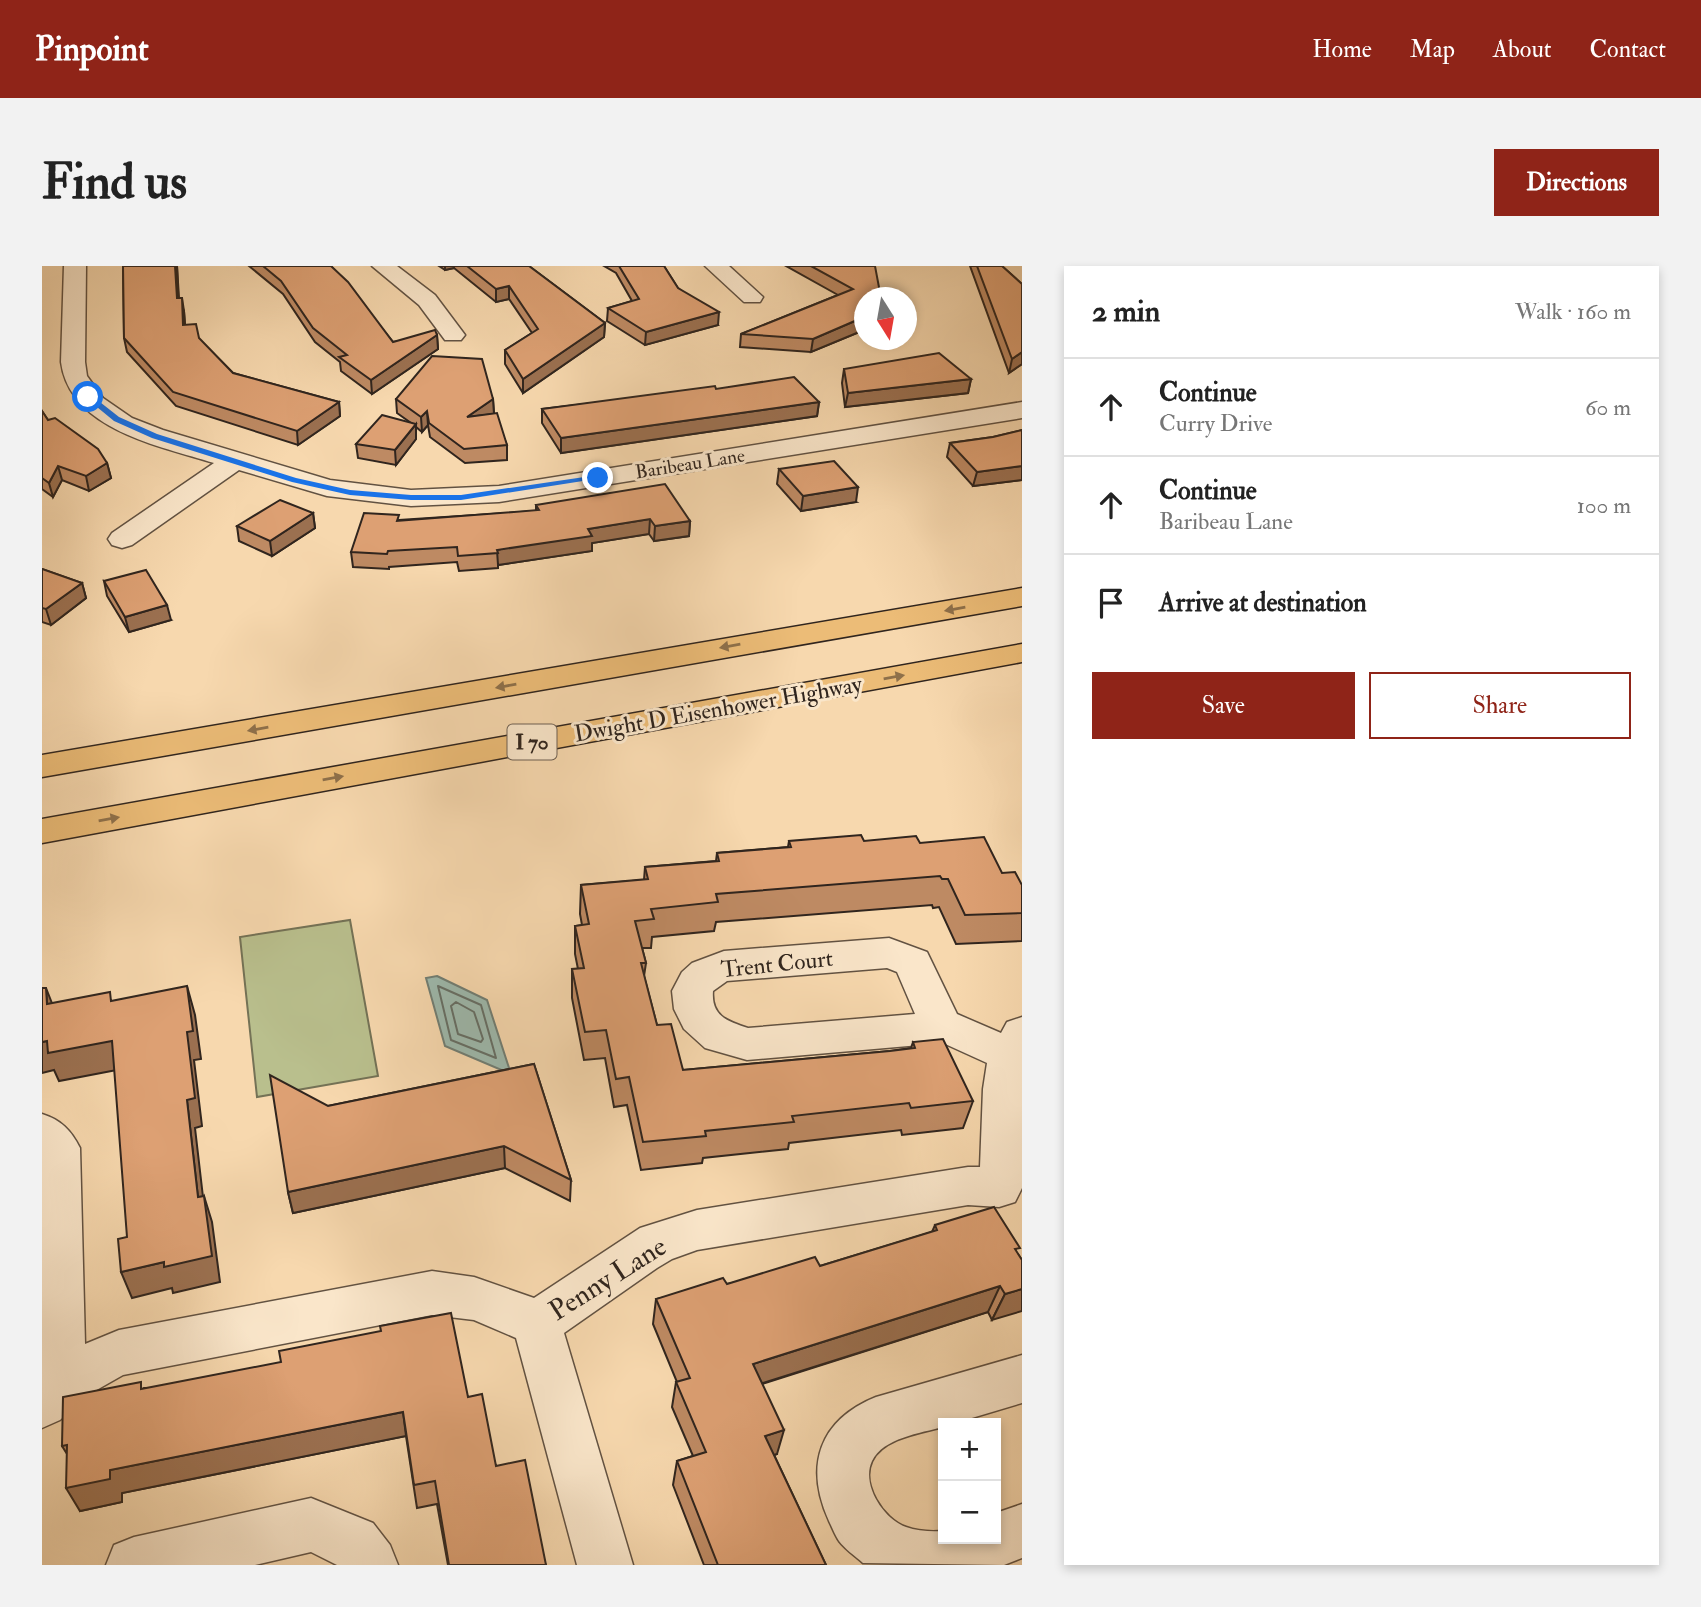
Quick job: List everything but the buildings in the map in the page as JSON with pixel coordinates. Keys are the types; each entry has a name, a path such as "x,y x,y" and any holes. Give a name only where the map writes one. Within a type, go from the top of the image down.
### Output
{"highway":[{"path":"42,766 1022,597"},
{"name":"Dwight D Eisenhower Highway","path":"42,831 1022,653"}],"street":[{"name":"Baribeau Lane","path":"75,266 73,366 86,394 104,411 123,423 154,436 316,486 350,492 411,498 461,497 1022,411"},
{"path":"383,266 427,300 453,335"},
{"path":"716,266 752,297"},
{"path":"122,539 234,461"},
{"name":"Trent Court","path":"942,1027 913,962 889,953 724,966 705,973 698,979 692,996 694,1012 706,1027 720,1037 747,1044 942,1027 1016,1044"},
{"name":"Penny Lane","path":"1010,1199 1003,1172 1006,1077 1016,1044"},
{"path":"42,1132 58,1148 59,1159 48,1390"},
{"name":"Penny Lane","path":"48,1390 90,1364 119,1353 416,1294 461,1293 490,1301 537,1324 657,1242 697,1230 968,1186 1010,1199"},
{"path":"537,1324 605,1565"},
{"path":"1017,1378 876,1422 848,1447 842,1480 845,1495 859,1522 882,1544 897,1553 934,1559 948,1558 1022,1531"},
{"path":"134,1565 311,1525 354,1542 370,1565"}],"green space":[{"path":"350,920 378,1076 257,1097 240,937"}],"water":[{"path":"437,976 487,1000 511,1074 445,1046 426,978"}],"route":[{"path":"88,397 116,419 154,436 295,480 350,492 411,498 461,497 499,494 598,478"}]}
